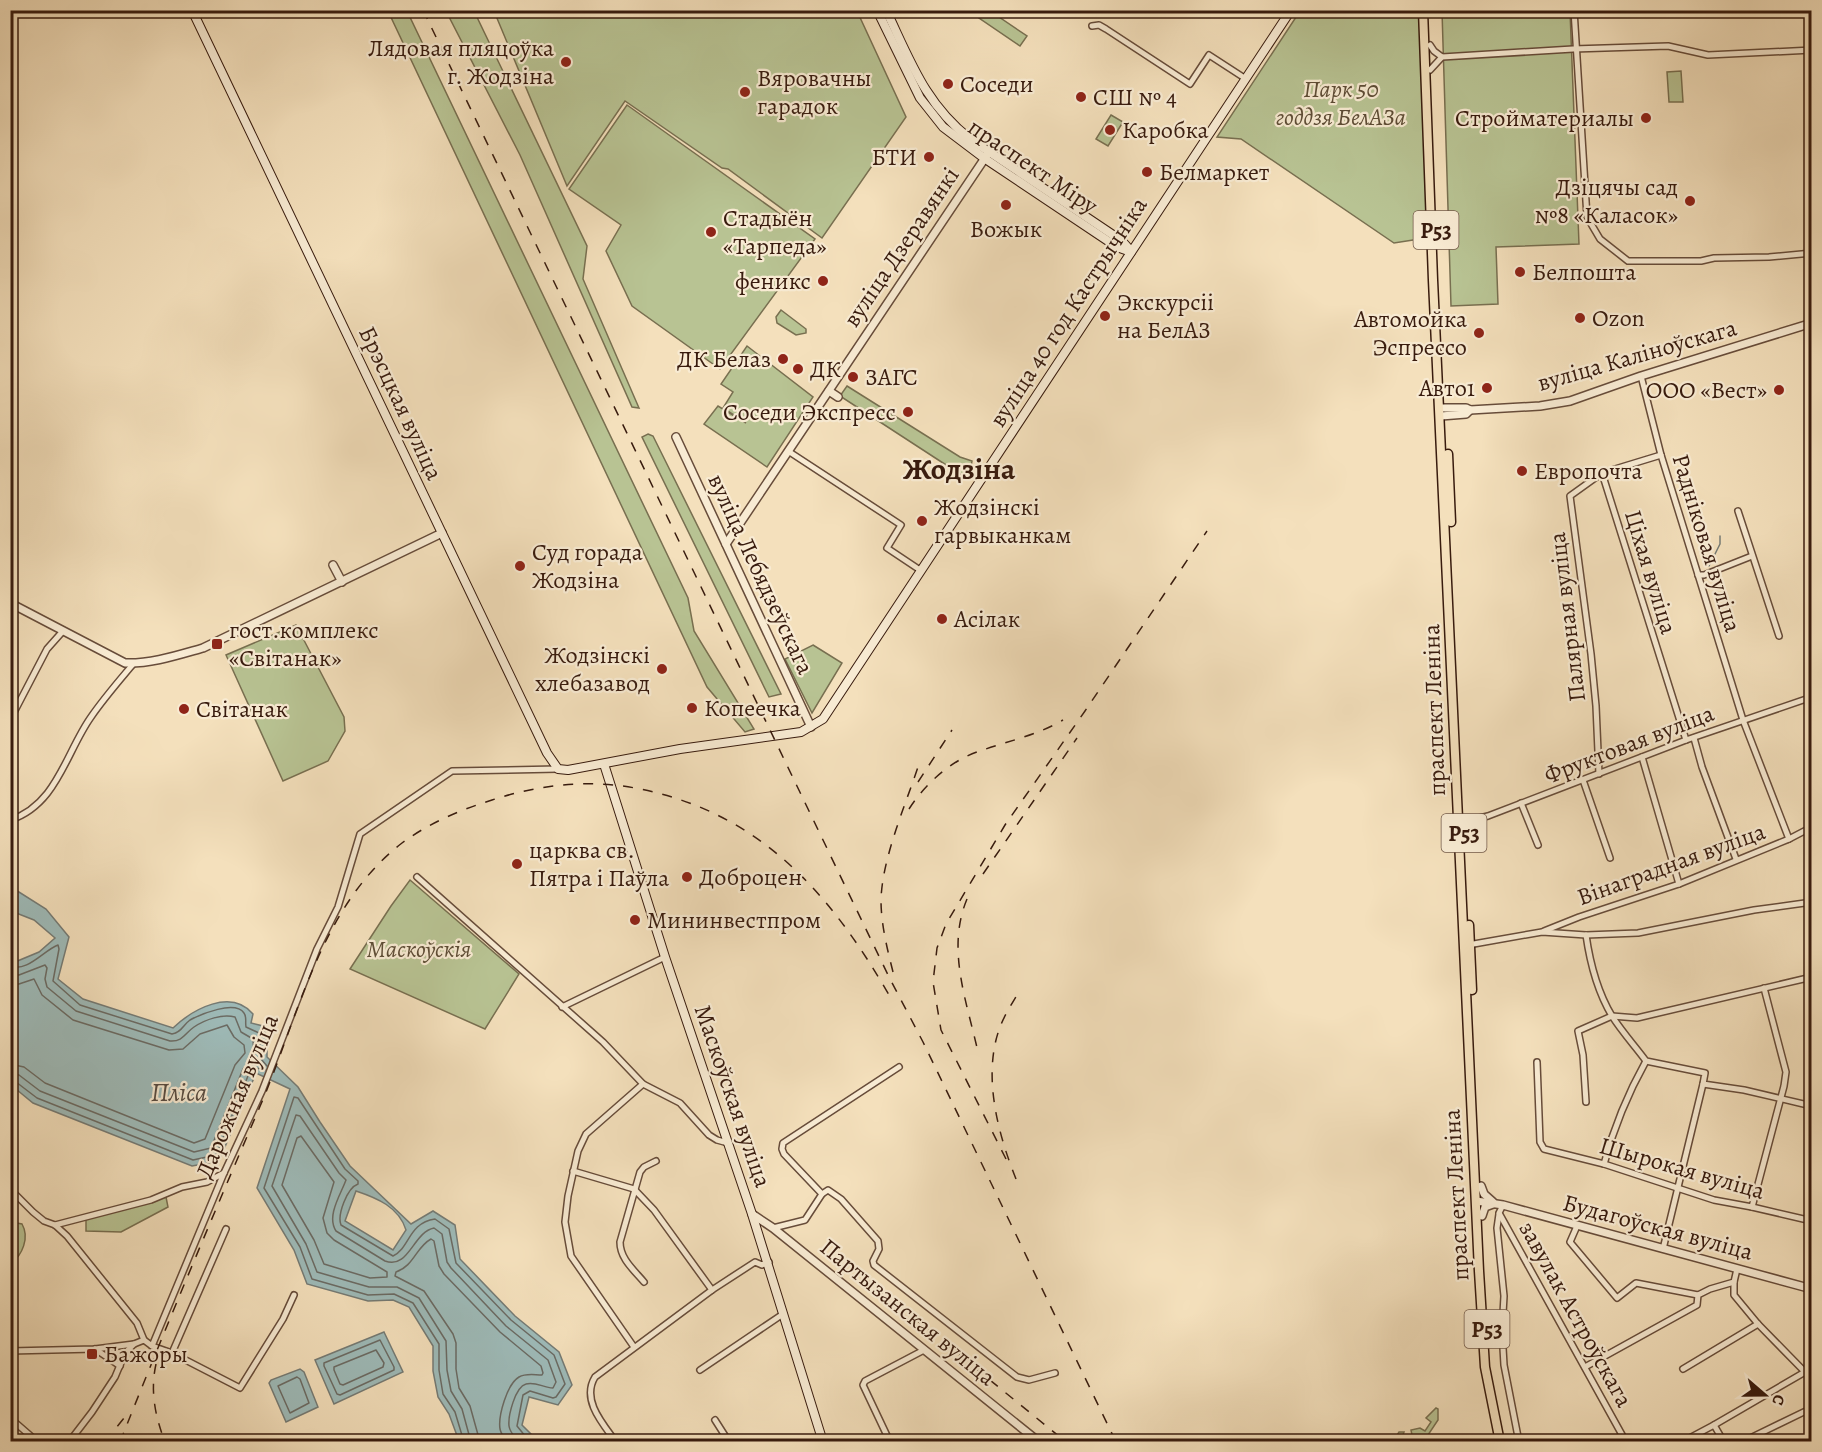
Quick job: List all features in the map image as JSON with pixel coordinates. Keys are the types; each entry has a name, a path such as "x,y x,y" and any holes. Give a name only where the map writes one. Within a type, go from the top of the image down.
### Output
{"main road":[{"name":"Брэсцкая вуліца","path":"192,10 548,753 558,769"},
{"name":"праспект Міру","path":"877,10 920,98 954,137 986,155 1096,229 1122,242 1131,252"},
{"name":"праспект Міру","path":"886,10 925,92 959,131 986,155"},
{"name":"вуліца 40 год Кастрычніка","path":"604,764 680,749 801,732 823,719 1291,10"},
{"name":"праспект Леніна","path":"1423,10 1484,1349 1489,1392 1501,1442"},
{"name":"праспект Леніна","path":"1428,10 1443,412"},
{"path":"558,769 568,770 604,764"},
{"name":"Маскоўская вуліца","path":"604,764 665,957 768,1263 823,1442"},
{"name":"праспект Леніна","path":"1467,945 1481,1186 1479,1201 1482,1216 1490,1366 1501,1442"}],"street":[{"path":"1574,10 1587,217 1600,239 1628,261 1701,261 1714,258 1769,257 1812,253"},
{"path":"1092,26 1106,29 1190,84 1209,55 1246,79"},
{"path":"1430,45 1442,57 1668,46 1708,55 1812,50"},
{"path":"1431,70 1442,57"},
{"name":"вуліца Дзеравянкі","path":"726,544 986,155"},
{"name":"вуліца Каліноўскага","path":"1443,412 1466,408 1470,411 1556,404 1812,323"},
{"name":"Радніковая вуліца","path":"1641,376 1661,455 1743,720 1789,840"},
{"path":"838,377 846,382"},
{"path":"829,391 838,397"},
{"name":"вуліца Лебядзеўскага","path":"676,437 811,727"},
{"path":"788,451 901,525 887,548 920,570"},
{"path":"1602,473 1661,455"},
{"name":"Ціхая вуліца","path":"1602,473 1686,740"},
{"name":"Палярная вуліца","path":"1599,774 1591,654 1570,496 1602,473"},
{"path":"1738,511 1779,636"},
{"path":"10,603 125,663 134,663 203,648 442,533"},
{"path":"1698,575 1704,575 1752,556"},
{"path":"333,565 342,582"},
{"path":"10,720 47,649 63,631"},
{"path":"10,820 34,806 53,787 89,718 134,663"},
{"name":"Фруктовая вуліца","path":"1461,822 1475,820 1521,804 1686,740 1812,697"},
{"path":"1694,738 1702,767 1736,860"},
{"path":"1642,757 1679,884"},
{"name":"Дарожная вуліца","path":"152,1346 264,1085 317,950 338,907 360,834 452,771 558,769"},
{"path":"1583,780 1610,858"},
{"path":"1521,804 1538,845"},
{"name":"Вінаградная вуліца","path":"1542,932 1579,916 1679,884 1789,840 1812,827"},
{"path":"417,877 603,1042 644,1084 680,1102 709,1136 728,1143"},
{"path":"1467,945 1542,932 1586,935 1638,933 1754,910 1812,902"},
{"path":"1586,935 1590,963 1612,1016 1646,1061 1705,1073 1663,1249"},
{"path":"562,1007 665,957"},
{"path":"1586,1102 1583,1055 1578,1031 1612,1016 1637,1018 1812,977"},
{"path":"1752,1207 1786,1072 1764,988"},
{"path":"1604,1164 1628,1093 1646,1061"},
{"name":"Шырокая вуліца","path":"1537,1062 1540,1142 1544,1149 1604,1164 1714,1200 1812,1221"},
{"path":"822,1194 784,1154 783,1143 899,1067"},
{"path":"634,1347 571,1256 565,1222 573,1171 578,1151 586,1134 644,1084"},
{"path":"1703,1084 1812,1106"},
{"path":"644,1282 620,1251 620,1242 634,1189 644,1167 656,1161"},
{"path":"573,1171 634,1189 654,1210 712,1290"},
{"path":"55,1225 151,1200 182,1187 207,1182 225,1173"},
{"path":"1481,1186 1487,1199 1499,1204"},
{"path":"10,1189 44,1221 55,1225 67,1236 137,1323 144,1340 240,1388 283,1320 294,1295"},
{"path":"773,1228 805,1220 822,1194 828,1190 841,1199 878,1241 879,1249 873,1257 874,1265 1017,1377 1029,1380 1055,1373"},
{"name":"Будагоўская вуліца","path":"1479,1201 1499,1204 1812,1289"},
{"path":"1482,1216 1485,1207 1499,1204"},
{"name":"завулак Астроўскага","path":"1499,1204 1499,1213 1626,1442"},
{"path":"1499,1213 1497,1228 1504,1296 1502,1331 1504,1365 1519,1442"},
{"name":"Партызанская вуліца","path":"752,1214 773,1228 1039,1442"},
{"path":"1577,1226 1570,1242 1617,1298 1636,1283 1698,1295 1710,1288 1734,1281"},
{"path":"172,1353 226,1230"},
{"path":"616,1442 596,1413 592,1401 591,1388 595,1377 712,1290 755,1262 762,1265 768,1263"},
{"path":"1682,1442 1808,1371 1758,1324 1734,1295 1737,1269"},
{"path":"1585,1367 1697,1305 1698,1295"},
{"path":"700,1370 783,1314"},
{"path":"1683,1369 1758,1324"},
{"path":"10,1351 95,1349 134,1344 144,1340"},
{"path":"69,1442 92,1412 115,1377 125,1353 134,1344"},
{"path":"95,1349 120,1366"},
{"path":"890,1442 863,1385 865,1381 924,1350"},
{"path":"1742,1442 1812,1408"},
{"path":"10,1418 23,1428 34,1442"},
{"path":"715,1420 729,1442"},
{"path":"1714,1425 1721,1437 1728,1442"}],"green space":[{"path":"985,10 1027,36 1020,46 979,18"},
{"path":"388,11 407,11 688,598 694,631 754,729 745,732 707,687"},
{"path":"446,11 474,11 587,246 583,279 639,408 632,407 520,155"},
{"path":"494,11 857,11 906,117 822,238 728,169 722,168 625,101 567,186"},
{"name":"Парк 50 годдзя БелАЗа","path":"1300,11 1421,11 1432,237 1394,243 1241,139 1217,137"},
{"path":"1442,11 1570,11 1579,244 1496,247 1498,304 1451,306"},
{"path":"1681,71 1683,102 1669,102 1667,72"},
{"name":"Стадыён «Тарпеда»","path":"627,105 815,239 720,369 632,306 606,251 621,225 569,189"},
{"name":"Каробка","path":"1111,115 1123,122 1108,146 1096,139"},
{"path":"781,310 806,329 806,333 796,335 777,323 776,317"},
{"path":"747,346 813,397 767,467 704,424 718,406 746,423 723,408 733,392 721,384"},
{"path":"847,386 960,457 972,461 970,472 963,476 840,396"},
{"path":"648,434 653,436 781,694 769,697 642,437"},
{"path":"296,625 344,717 345,731 328,761 283,781 226,655"},
{"path":"813,645 842,663 812,713 785,659"},
{"name":"Маскоўскія","path":"410,880 519,974 485,1029 350,969"},
{"path":"166,1197 168,1207 121,1232 86,1231 86,1219"},
{"path":"11,1222 22,1224 25,1240 24,1246 11,1264"},
{"path":"1436,1408 1438,1409 1438,1420 1424,1441 1399,1440 1397,1435 1399,1432 1404,1432 1402,1438 1410,1438 1411,1430 1420,1428 1425,1431 1431,1422 1426,1418"}],"water":[{"name":"Пліса","path":"11,887 46,909 69,937 58,979 83,999 173,1028 201,1008 223,1002 244,1006 253,1014 251,1023 263,1026 267,1037 267,1057 298,1087 350,1166 411,1224 433,1211 455,1225 460,1259 515,1316 559,1352 572,1385 558,1405 529,1397 522,1425 538,1441 459,1441 449,1414 438,1397 433,1371 433,1346 409,1307 393,1300 368,1301 307,1284 294,1250 257,1188 290,1089 256,1073 219,1161 192,1166 33,1103 11,1085 10,957 15,962 39,952 55,938 34,920 11,911","holes":["356,1191 386,1204 403,1222 406,1230 393,1250 345,1221"]},
{"path":"384,1332 403,1372 334,1404 315,1360"},
{"path":"300,1369 304,1372 318,1407 286,1422 269,1383 271,1380"}],"waterway":[{"path":"1709,566 1720,544 1720,536"}],"railway":[{"path":"423,10 1116,1442"},
{"path":"1006,1159 941,1030 933,982 937,948 946,924 1005,825 1207,531"},
{"path":"909,809 931,782 959,760 1033,734 1063,720"},
{"path":"918,782 952,730"},
{"path":"983,874 1077,738"},
{"path":"893,972 882,918 882,884 895,833 918,767"},
{"path":"120,1442 258,1111 299,1003 331,932 350,899 374,869 402,843 423,829 492,800 545,787 581,784 617,785 679,799 718,815 754,836 786,861 815,890 841,922 889,995"},
{"path":"967,899 961,918 958,956 960,976 978,1052"},
{"path":"1016,1179 998,1124 992,1084 992,1065 1000,1027 1020,990"},
{"path":"866,1279 1066,1442"},
{"path":"156,1364 153,1384 154,1403 165,1442"},
{"path":"105,1442 124,1418"}],"place":[{"name":"Лядовая пляцоўка г. Жодзіна","path":"566,62"},
{"name":"Соседи","path":"948,84"},
{"name":"Вяровачны гарадок","path":"745,92"},
{"name":"СШ № 4","path":"1081,97"},
{"name":"Стройматериалы","path":"1646,118"},
{"name":"Каробка","path":"1110,130"},
{"name":"БТИ","path":"929,157"},
{"name":"Белмаркет","path":"1147,172"},
{"name":"Дзіцячы сад №8 «Каласок»","path":"1690,201"},
{"name":"Вожык","path":"1006,205"},
{"name":"Стадыён «Тарпеда»","path":"711,232"},
{"name":"Белпошта","path":"1520,272"},
{"name":"феникс","path":"823,281"},
{"name":"Экскурсіі на БелАЗ","path":"1105,316"},
{"name":"Ozon","path":"1580,318"},
{"name":"Автомойка Эспрессо","path":"1479,333"},
{"name":"ДК Белаз","path":"783,359"},
{"name":"ДК","path":"798,369"},
{"name":"ЗАГС","path":"853,377"},
{"name":"Авто1","path":"1487,388"},
{"name":"ООО «Вест»","path":"1779,390"},
{"name":"Соседи Экспресс","path":"908,412"},
{"name":"Европочта","path":"1522,471"},
{"name":"Жодзінскі гарвыканкам","path":"922,521"},
{"name":"Суд горада Жодзіна","path":"520,566"},
{"name":"Асілак","path":"942,619"},
{"name":"гост.комплекс «Світанак»","path":"217,644"},
{"name":"Жодзінскі хлебазавод","path":"662,669"},
{"name":"Копеечка","path":"692,708"},
{"name":"Світанак","path":"184,709"},
{"name":"царква св. Пятра і Паўла","path":"517,864"},
{"name":"Доброцен","path":"687,877"},
{"name":"Мининвестпром","path":"635,920"},
{"name":"Бажоры","path":"92,1354"}],"district":[{"name":"Жодзіна","path":"959,469"}]}
